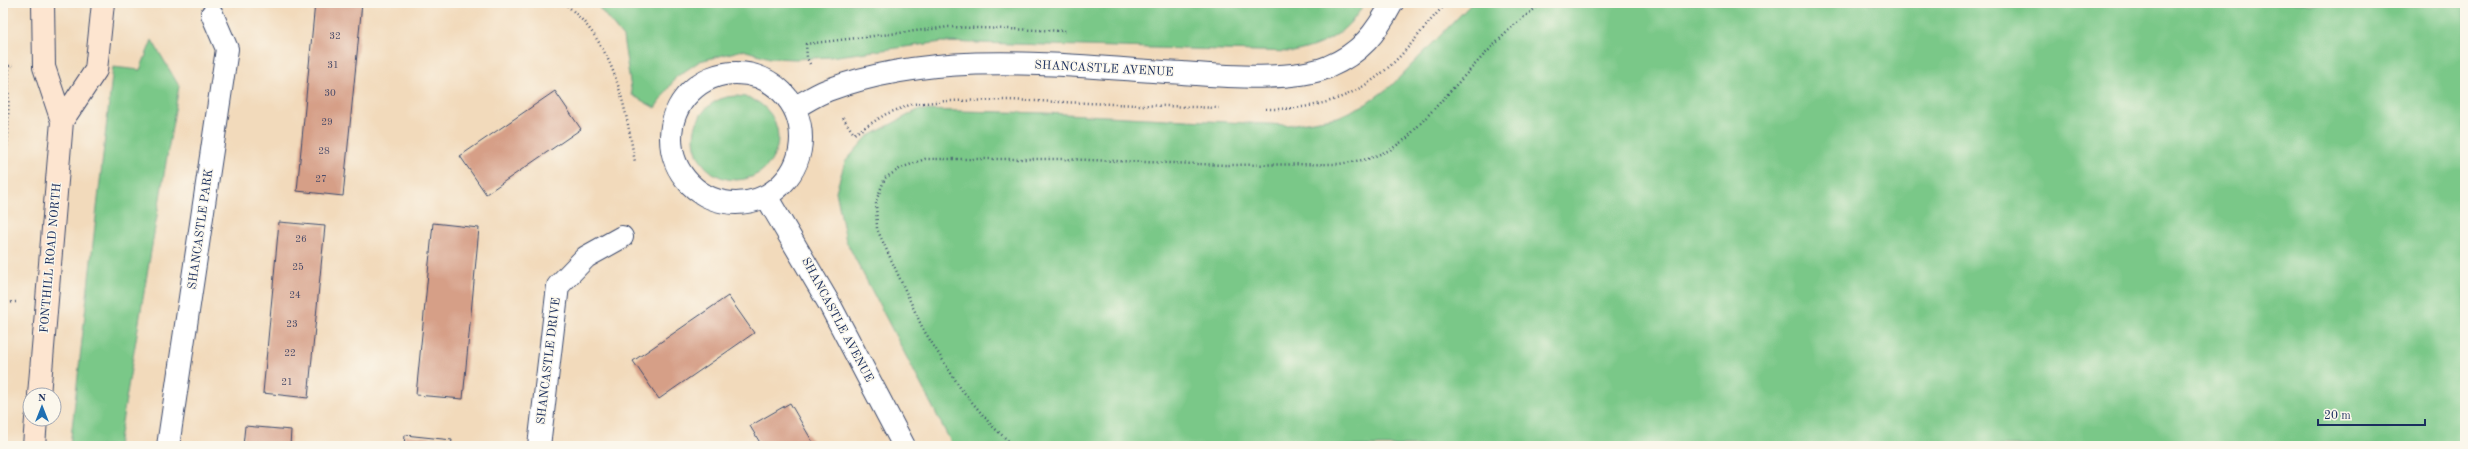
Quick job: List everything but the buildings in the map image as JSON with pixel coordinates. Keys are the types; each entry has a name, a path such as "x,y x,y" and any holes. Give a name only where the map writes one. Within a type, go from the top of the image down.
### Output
{"main road":[{"name":"FONTHILL ROAD NORTH","path":"40,387 62,121 44,67 43,3"},
{"name":"FONTHILL ROAD NORTH","path":"62,121 96,70 103,3"},
{"path":"34,446 35,427"}],"street":[{"name":"SHANCASTLE AVENUE","path":"794,108 827,91 866,77 916,68 972,63 1071,66 1228,76 1294,74 1328,67 1366,44 1392,3"},
{"name":"SHANCASTLE PARK","path":"168,446 227,49 212,14"},
{"path":"745,73 765,79 782,91 794,108 801,128 799,155 795,168 783,184 766,196 747,202 728,203 708,198 692,186 680,171 672,152 671,131 677,111 688,94 705,80 724,74 745,73"},
{"name":"SHANCASTLE AVENUE","path":"766,196 808,264 904,446"},
{"name":"SHANCASTLE DRIVE","path":"539,446 558,286 586,257 622,236"}],"path":[{"path":"564,3 576,13 602,45 616,76 635,162"},
{"path":"1014,446 961,389 922,329 877,229 876,201 885,178 901,168 925,159 1062,159 1225,165 1339,164 1368,159 1390,150 1408,138 1492,46 1514,25 1542,3"},
{"path":"2448,3 2465,4"},
{"path":"3,194 8,135 9,66"}],"green space":[{"path":"595,3 1365,3 1351,22 1335,36 1316,45 1293,52 942,42 830,57 795,59 770,58 743,50 700,61 676,77 655,108 632,95 623,37"},
{"path":"1472,3 2465,3 2465,446 953,446 846,241 836,191 845,162 867,137 918,110 1045,113 1288,125 1338,117 1366,104 1391,86"},
{"path":"152,40 179,86 118,446 70,446 113,67 140,70"},
{"path":"736,96 752,99 766,108 775,122 778,138 775,154 766,168 752,177 736,180 720,177 706,168 697,154 694,138 697,122 706,108 720,99"}]}
